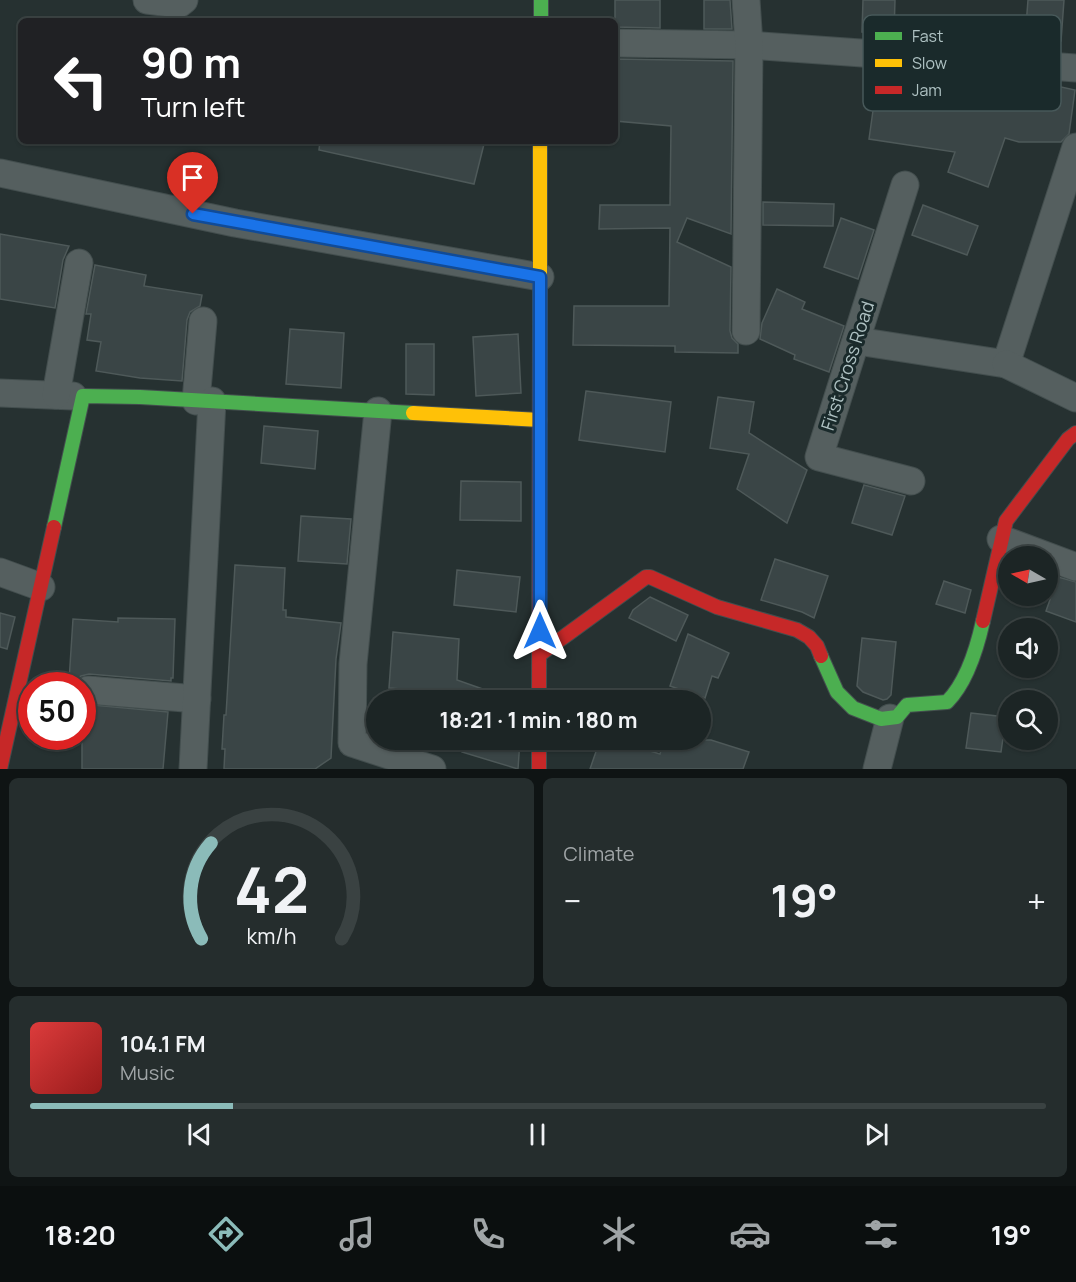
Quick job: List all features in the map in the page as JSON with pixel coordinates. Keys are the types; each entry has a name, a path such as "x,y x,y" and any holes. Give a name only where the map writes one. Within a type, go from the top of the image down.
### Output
{"street":[{"path":"147,0 179,4 184,0"},
{"path":"541,0 541,18"},
{"path":"746,331 750,45 747,0"},
{"path":"618,43 750,45 863,53"},
{"path":"1061,67 1076,68"},
{"path":"540,144 540,690"},
{"path":"1006,364 1076,148"},
{"path":"0,173 235,223 540,277"},
{"name":"First Cross Road","path":"905,185 819,457 911,482"},
{"path":"56,395 79,263"},
{"path":"193,769 197,699 204,401 203,321"},
{"path":"857,340 1006,364 1076,398"},
{"path":"0,393 204,401 540,420"},
{"path":"0,769 10,680 41,587 84,396"},
{"path":"378,411 353,664 352,743 432,769"},
{"path":"540,655 646,577 650,577 717,607 797,630 809,637 817,646 837,692 853,708 881,719 897,717 907,705 947,702 957,692 978,642 1006,521 1068,440 1076,433"},
{"path":"1002,539 1076,567"},
{"path":"0,572 41,587"},
{"path":"96,691 197,699"},
{"path":"877,769 890,718"},
{"path":"540,750 540,769"}],"building":[{"path":"615,0 660,0 660,28 618,27 618,18 615,18"},
{"path":"704,0 730,0 732,29 704,29"},
{"path":"863,0 895,0 895,15 863,15 862,32"},
{"path":"1028,0 1064,0 1061,41 1061,15 1027,15"},
{"path":"618,59 733,61 731,234 687,218 677,242 731,267 730,331 732,338 738,344 738,353 675,352 675,346 573,345 574,306 669,306 670,228 599,229 600,205 670,205 671,126 618,121"},
{"path":"1061,87 1075,90 1069,134 1061,142 1019,142 1005,138 988,187 948,172 955,152 869,139 873,111 1061,111"},
{"path":"320,144 484,144 474,184 319,150"},
{"path":"763,202 834,204 833,226 763,225"},
{"path":"923,205 978,226 967,255 912,235"},
{"path":"841,218 874,230 858,279 824,267"},
{"path":"0,234 69,246 63,260 55,308 0,299"},
{"path":"95,265 146,275 144,286 202,295 200,306 190,312 187,320 182,381 140,378 96,371 101,342 87,340 91,314 86,314"},
{"path":"777,289 805,302 802,309 844,326 829,372 794,359 795,355 760,339 762,323"},
{"path":"290,329 344,333 341,388 286,384"},
{"path":"518,334 521,393 476,396 473,337"},
{"path":"406,344 434,344 434,395 406,394"},
{"path":"586,391 671,402 665,452 579,440"},
{"path":"718,397 754,402 749,433 807,470 787,523 737,489 749,454 710,448"},
{"path":"264,426 318,431 315,469 261,463"},
{"path":"461,481 521,482 521,521 460,520"},
{"path":"864,485 905,496 892,535 852,523"},
{"path":"301,516 351,519 347,564 298,561"},
{"path":"775,559 828,576 814,618 802,612 761,600"},
{"path":"235,565 285,568 283,610 286,610 286,617 341,623 336,659 331,758 315,769 224,769 225,749 222,749"},
{"path":"457,570 520,577 516,612 454,605"},
{"path":"1058,577 1076,582 1076,622 1046,611 1048,606 1058,606"},
{"path":"944,581 971,590 965,613 936,604"},
{"path":"650,597 688,615 676,641 629,618 633,610"},
{"path":"0,613 15,617 7,649 0,647"},
{"path":"118,618 175,619 173,678 171,681 96,675 96,672 70,672 73,619 118,622"},
{"path":"393,632 459,639 457,680 486,690 414,690 389,688"},
{"path":"688,634 729,653 718,678 712,676 708,690 682,690 670,686"},
{"path":"862,638 896,642 891,695 887,699 883,700 863,692 857,686"},
{"path":"96,705 168,712 163,769 82,769 82,750 96,750"},
{"path":"971,713 998,716 998,750 1001,750 1001,752 966,748"},
{"path":"711,740 749,752 743,769 590,769 597,750 647,750 660,754 661,750 711,750"},
{"path":"462,750 519,750 518,769 462,752"}],"traffic: fast":[{"path":"541,0 541,18"},
{"path":"54,527 83,396 140,397 413,413"},
{"path":"821,656 837,692 853,708 881,719 897,717 907,705 947,702 966,675 983,621"}],"traffic: slow":[{"path":"540,144 540,324"},
{"path":"413,413 540,420"}],"traffic: jam":[{"path":"539,690 540,324"},
{"path":"983,621 1006,521 1068,439 1076,433"},
{"path":"0,769 54,527"},
{"path":"539,655 646,577 650,577 717,607 797,630 809,637 817,646 821,656"},
{"path":"539,750 539,769"}],"route":[{"path":"193,214 540,277 540,631"}]}
